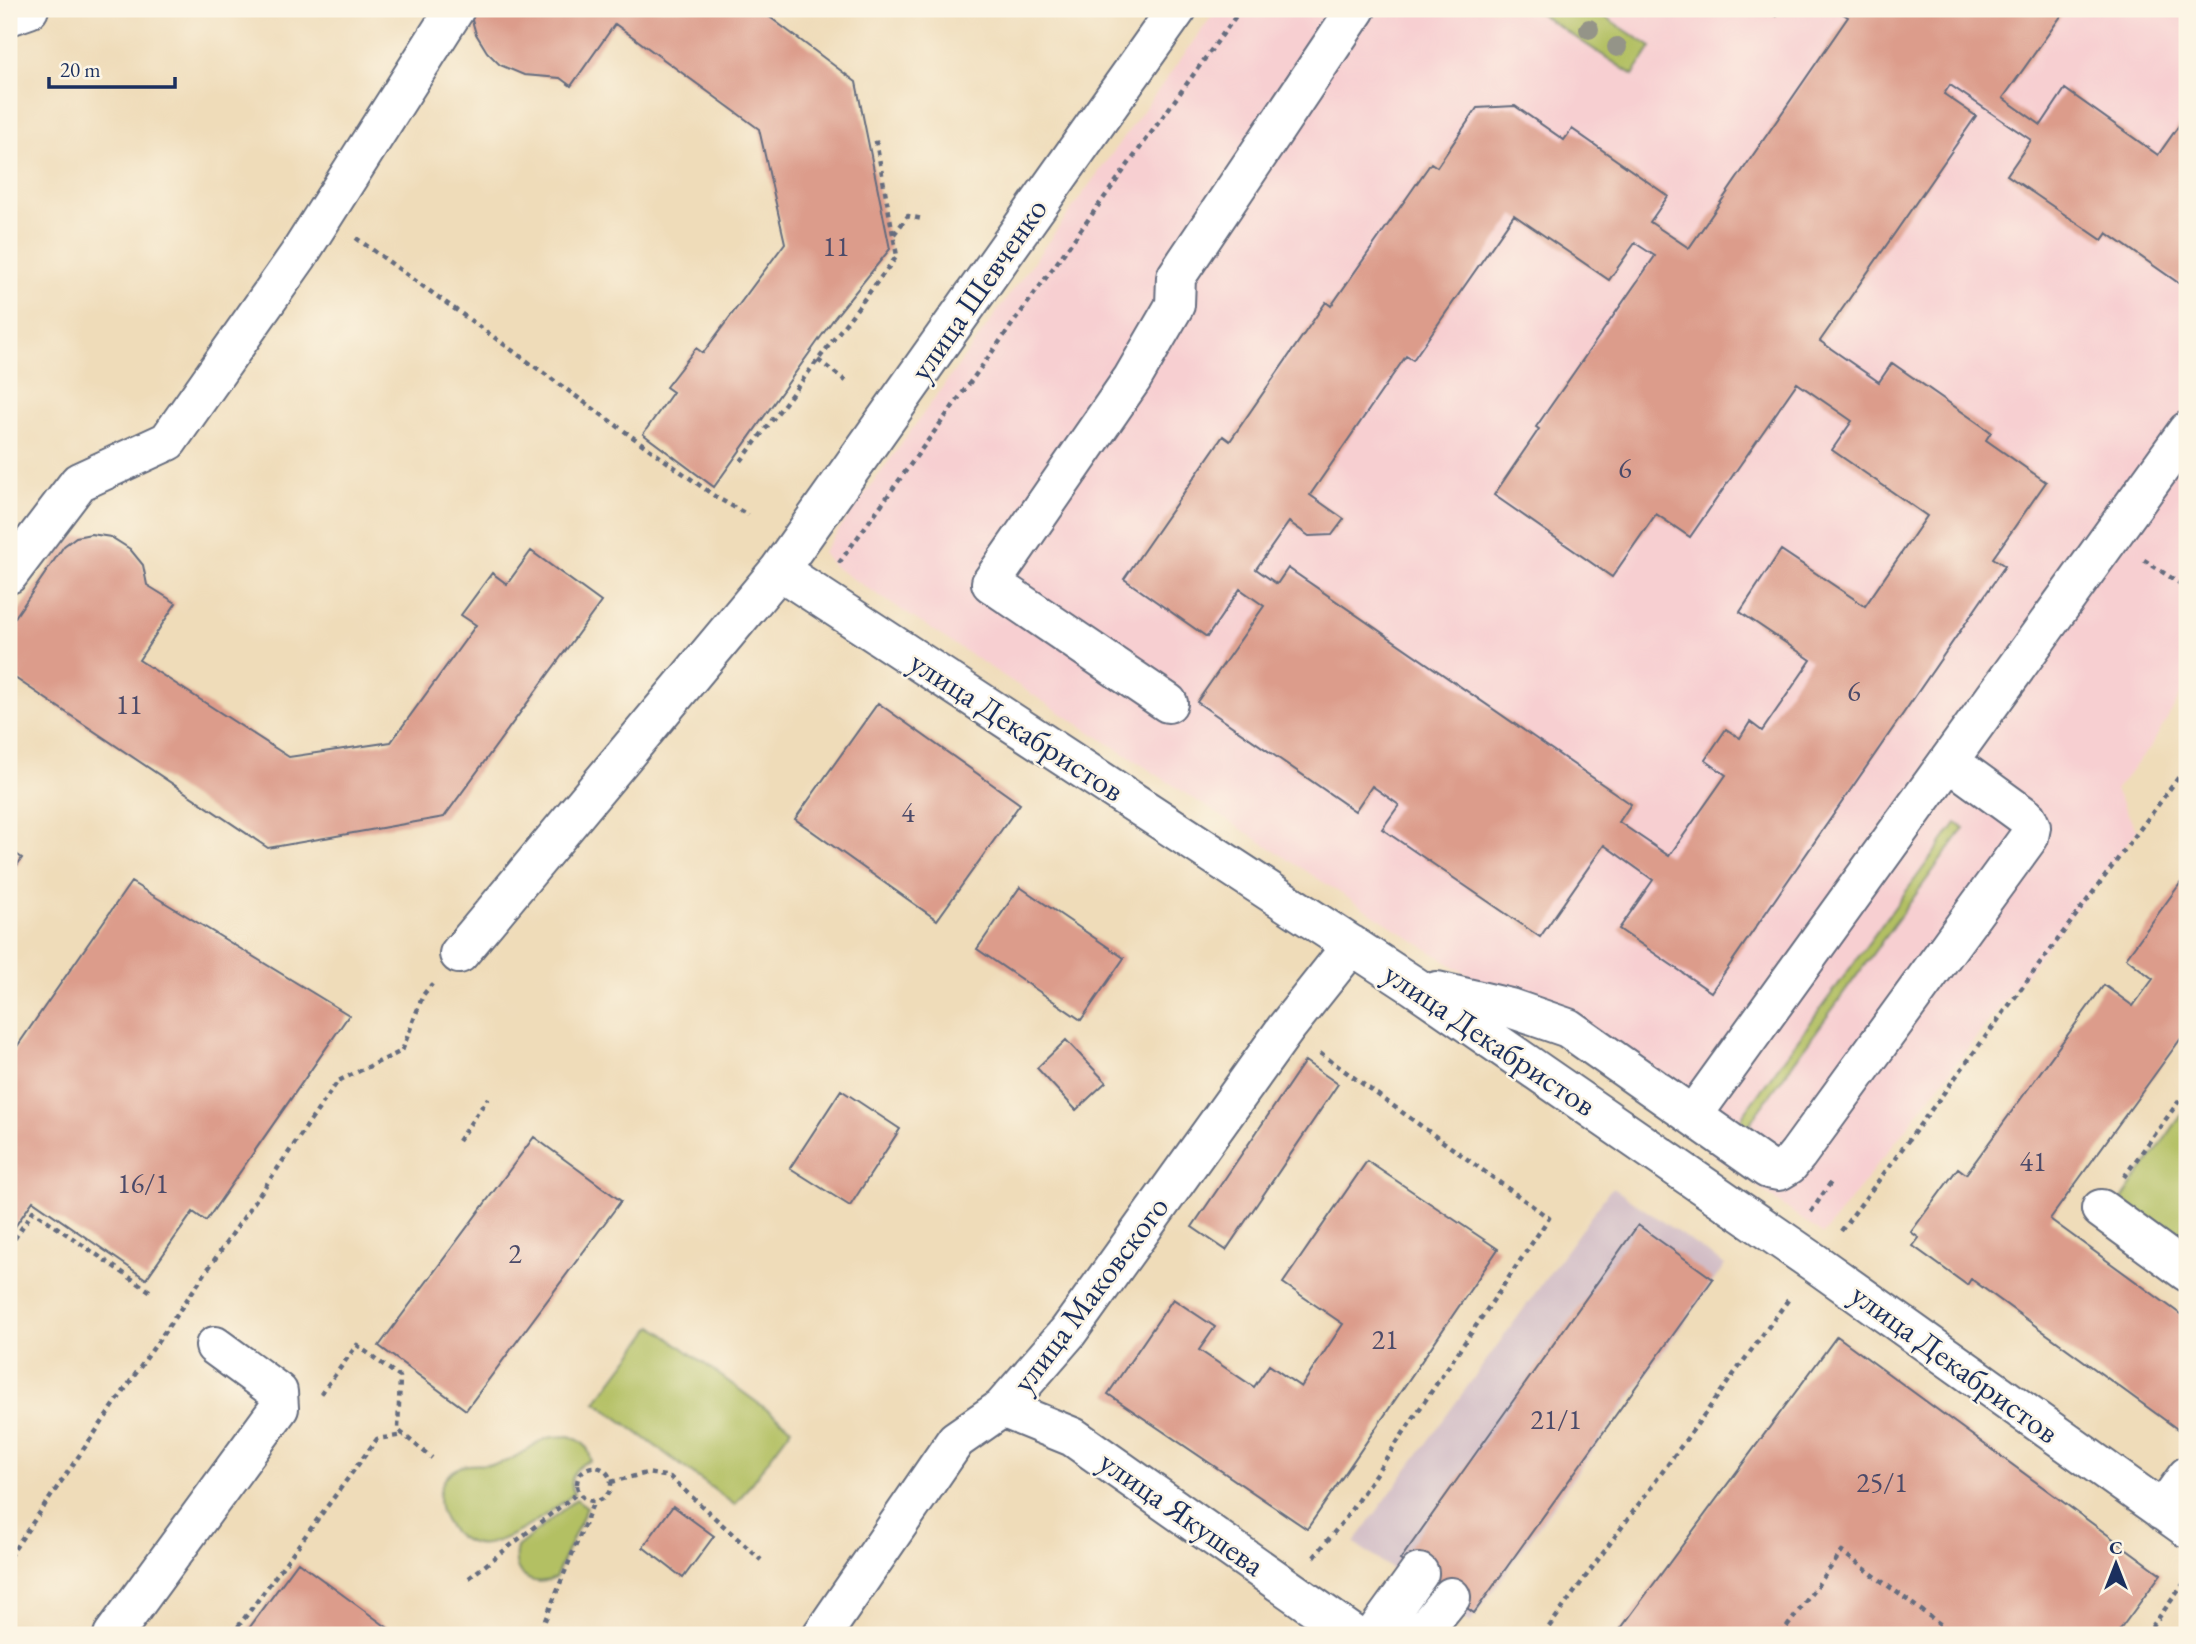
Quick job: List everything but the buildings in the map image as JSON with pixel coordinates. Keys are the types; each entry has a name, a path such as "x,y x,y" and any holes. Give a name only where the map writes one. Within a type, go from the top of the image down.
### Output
{"street":[{"path":"9,16 29,9"},
{"path":"9,574 79,482 168,441 324,215 455,9"},
{"name":"улица Шевченко","path":"459,954 779,570 1177,9"},
{"path":"1168,704 991,583 1132,379 1175,305 1176,277 1356,9"},
{"path":"1693,1115 2187,431"},
{"name":"улица Декабристов","path":"779,570 1345,930 1414,986 1815,1263 2175,1520"},
{"path":"1414,986 1510,1008 1567,1028 1768,1169 1779,1171 1793,1160 2029,836 2031,827 2027,818 1950,762"},
{"name":"улица Маковского","path":"822,1635 956,1440 1002,1408 1068,1332 1286,1028 1345,930"},
{"path":"2101,1209 2187,1272"},
{"path":"113,1635 279,1408 278,1392 215,1346"},
{"name":"улица Якушева","path":"1002,1408 1073,1437 1354,1635"},
{"path":"2175,1520 2187,1476"},
{"path":"1374,1635 1419,1573"},
{"path":"1420,1635 1451,1597"}],"path":[{"path":"855,620 836,568 1241,9"},
{"path":"741,461 897,256 875,136"},
{"path":"324,215 716,497 748,515"},
{"path":"894,235 908,216 922,219"},
{"path":"818,360 846,381"},
{"path":"2112,538 2187,589"},
{"path":"1543,1635 1815,1263 1846,1226 2187,766"},
{"path":"9,1558 338,1081 401,1051 423,995 459,954"},
{"path":"1286,1028 1549,1218 1293,1591"},
{"path":"2101,1209 2187,1090"},
{"path":"458,1141 488,1098"},
{"path":"1816,1220 1809,1215 1834,1180"},
{"path":"9,1247 33,1211 151,1292"},
{"path":"321,1394 357,1345 400,1377 398,1430 432,1458"},
{"path":"232,1635 377,1440 404,1435"},
{"path":"597,1467 607,1473 611,1482 609,1493 601,1500 594,1501 579,1492 579,1475 587,1468 597,1467"},
{"path":"611,1482 647,1473 670,1477 761,1560"},
{"path":"469,1578 579,1492"},
{"path":"541,1630 594,1501"},
{"path":"1781,1635 1842,1552 1954,1635"},
{"path":"2146,1635 2187,1579"}],"shaded area":[{"path":"1217,9 2187,9 2187,685 2150,748 2115,790 2137,831 1823,1235 1489,989 836,568 822,553"},
{"path":"1612,1187 1725,1265 1470,1623 1354,1543"}],"green space":[{"path":"1539,9 1593,9 1651,47 1633,75 1537,12"},
{"path":"1956,823 1964,828 1749,1124 1763,1137 1758,1146 1738,1130 1743,1115"},
{"path":"2187,1110 2187,1253 2118,1205"},
{"path":"653,1326 792,1428 735,1505 596,1402"},
{"path":"569,1436 584,1445 589,1451 591,1461 581,1465 574,1473 571,1483 574,1494 524,1529 491,1543 477,1544 464,1540 453,1531 440,1507 440,1494 444,1481 454,1470 469,1465 503,1462 548,1438"},
{"path":"576,1499 587,1507 555,1578 538,1582 524,1577 517,1565 517,1547"}]}
